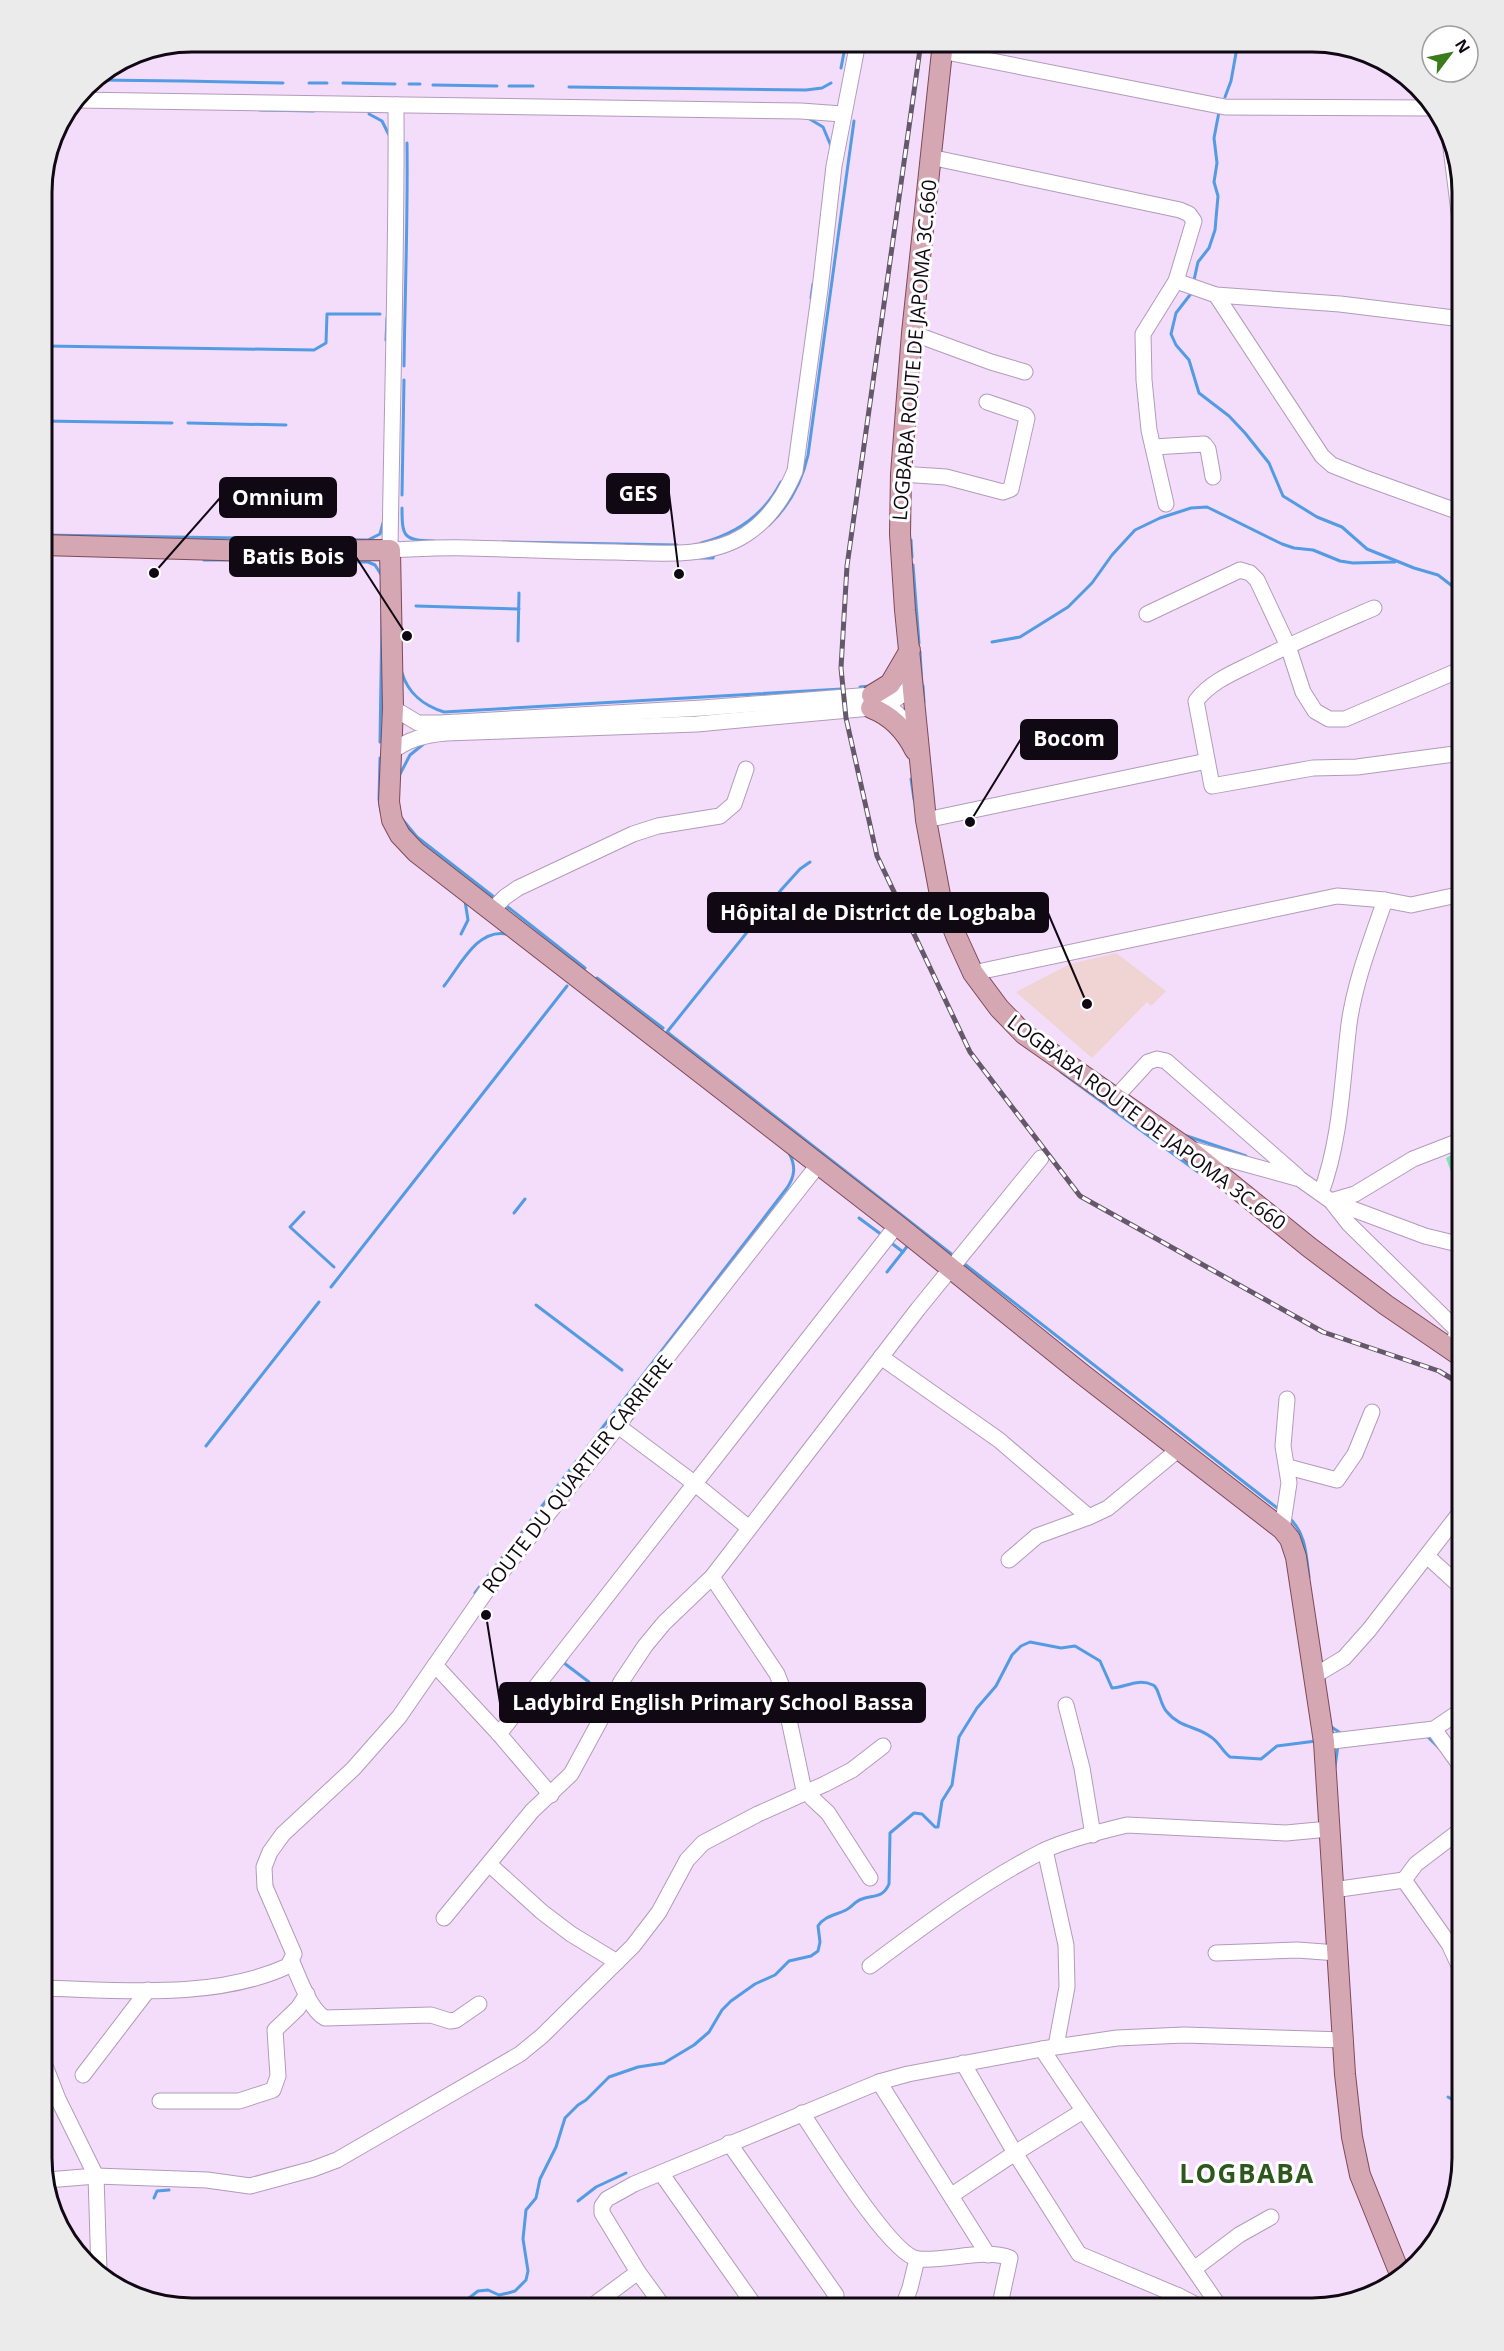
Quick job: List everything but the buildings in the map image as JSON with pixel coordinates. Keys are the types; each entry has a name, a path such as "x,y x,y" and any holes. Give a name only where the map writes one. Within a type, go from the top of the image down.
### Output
{"main road":[{"name":"LOGBABA ROUTE DE JAPOMA 3C.660","path":"941,53 912,333 901,474 900,534 916,736 926,820 940,895 973,973 999,1008 1024,1034 1188,1149 1309,1247 1386,1305 1452,1343"},
{"path":"53,545 258,551 390,550 393,708 389,802 392,820 400,835 416,852 952,1268 1082,1374 1282,1529 1290,1539 1296,1557 1324,1742 1345,2040 1345,2074 1352,2137 1360,2175 1398,2269"},
{"path":"909,650 877,702 910,740 920,762"}],"street":[{"path":"396,105 397,232 390,550 467,548 546,552 691,552 717,547 745,535 765,518 785,495 795,471 842,114 856,53"},
{"path":"969,53 1225,107 1423,108"},
{"path":"87,100 778,110 842,114"},
{"path":"930,157 1180,210 1189,214 1194,221 1176,281 1143,334 1144,380 1153,447 1166,504"},
{"path":"1176,281 1216,295 1340,304 1452,318"},
{"path":"1216,295 1322,456 1332,465 1452,509"},
{"path":"912,333 1025,372"},
{"path":"901,474 946,477 1003,492 1011,489 1028,418 987,402"},
{"path":"1153,447 1204,444 1208,449 1213,477"},
{"path":"1147,614 1240,570 1250,573 1257,580 1288,646 1303,692 1316,711 1329,719 1345,719 1452,673"},
{"path":"1374,608 1288,646 1221,679 1204,690 1196,701 1212,786 1313,768 1357,767 1452,754"},
{"path":"391,752 406,741 420,736 447,733 697,724 877,702 905,694 912,681"},
{"path":"393,708 418,723 440,723 702,708 877,702 916,736"},
{"path":"926,820 1207,761"},
{"path":"492,910 518,888 633,834 658,826 720,816 734,804 746,769"},
{"path":"973,973 1337,896 1385,900 1410,905 1452,896"},
{"path":"1385,900 1359,974 1350,1022 1326,1197 1452,1340"},
{"path":"1116,1097 1148,1062 1157,1059 1166,1061 1300,1179 1326,1197 1425,1236 1452,1243"},
{"path":"1326,1197 1355,1194 1413,1159 1452,1144"},
{"path":"1188,1149 1300,1179"},
{"path":"444,1917 532,1811 571,1774 621,1682 645,1646 664,1623 712,1577 881,1357 1041,1158"},
{"name":"ROUTE DU QUARTIER CARRIERE","path":"479,2004 463,2016 450,2021 431,2015 325,2018 318,2015 292,1962 294,1954 265,1887 264,1867 270,1852 283,1834 353,1769 392,1726 485,1593 618,1426 661,1365 818,1165"},
{"path":"499,1734 897,1225"},
{"path":"881,1357 999,1440 1089,1517"},
{"path":"1282,1529 1288,1483 1288,1467 1283,1446 1287,1399"},
{"path":"1288,1467 1337,1480 1341,1478 1355,1454 1372,1412"},
{"path":"618,1426 749,1528"},
{"path":"1008,1560 1037,1536 1108,1508 1179,1449"},
{"path":"1314,1676 1344,1658 1369,1630 1452,1523"},
{"path":"1427,1556 1452,1579"},
{"path":"712,1577 777,1674 782,1687 800,1779 807,1792 828,1813 870,1878"},
{"path":"435,1665 499,1734 551,1795"},
{"path":"1066,1705 1082,1768 1093,1834"},
{"path":"1324,1742 1360,1740 1434,1729 1452,1717"},
{"path":"1434,1729 1452,1753"},
{"path":"54,2179 96,2176 207,2180 250,2186 337,2160 520,2054 542,2036 648,1928 687,1860 703,1843 852,1770 883,1746"},
{"path":"870,1966 991,1881 1045,1850 1093,1834 1127,1825 1286,1833 1329,1829"},
{"path":"1333,1890 1404,1880 1416,1864 1452,1836"},
{"path":"1045,1850 1066,1945 1067,1987 1049,2048 1083,2111 1214,2298"},
{"path":"489,1864 552,1919 617,1962"},
{"path":"1404,1880 1452,1950"},
{"path":"1216,1953 1297,1950 1338,1953"},
{"path":"52,1988 148,1990 202,1987 252,1979 275,1972 292,1962"},
{"path":"83,2075 148,1990"},
{"path":"160,2102 239,2101 273,2090 278,2076 275,2030 298,2008 307,1994"},
{"path":"657,2298 638,2272 602,2213 602,2206 607,2199 729,2143 879,2082 963,2063 1117,2038 1184,2035 1345,2040"},
{"path":"963,2063 1079,2254 1183,2298"},
{"path":"879,2082 988,2255"},
{"path":"52,2084 96,2176 99,2263"},
{"path":"952,2195 1015,2152 1083,2111"},
{"path":"802,2113 878,2224 899,2249 917,2259 988,2255 1007,2257 1011,2261 1002,2298"},
{"path":"729,2143 836,2295"},
{"path":"661,2173 749,2298"},
{"path":"1194,2269 1239,2235 1272,2217"},
{"path":"906,2298 917,2259"},
{"path":"603,2298 638,2272"}],"shaded area":[{"path":"1116,953 1166,991 1151,1006 1147,1002 1092,1058 1016,992 1070,964"}],"green space":[{"path":"1452,1155 1452,1173 1451,1172 1446,1158"}],"waterway":[{"path":"841,68 844,53"},
{"path":"1225,97 1231,81 1236,53"},
{"path":"109,80 182,81"},
{"path":"183,81 283,83"},
{"path":"309,83 327,83"},
{"path":"343,83 395,84"},
{"path":"569,87 806,90 822,88 831,83"},
{"path":"409,84 420,84"},
{"path":"433,85 497,86"},
{"path":"509,86 533,86"},
{"path":"260,110 314,111"},
{"path":"1194,280 1198,262 1209,248 1215,230 1218,196 1214,182 1217,163 1214,138 1219,112"},
{"path":"369,114 382,121 389,135"},
{"path":"808,118 823,127 831,146"},
{"path":"769,525 794,493 808,455 854,121"},
{"path":"404,366 407,143"},
{"path":"811,298 813,284"},
{"path":"1193,291 1176,313 1171,334 1176,345 1189,360 1199,393 1229,416 1245,433 1269,463 1283,496 1317,517 1342,527 1367,549 1438,575 1452,586"},
{"path":"53,346 314,350 326,343 327,314 380,314"},
{"path":"386,340 387,318"},
{"path":"402,495 404,380"},
{"path":"53,421 172,423"},
{"path":"188,423 286,425"},
{"path":"701,543 726,534 748,522 766,504 781,482"},
{"path":"992,642 1020,637 1068,607 1092,583 1112,555 1135,530 1160,518 1191,508 1207,507 1282,544 1313,550 1340,561 1395,562"},
{"path":"402,508 403,526 407,535 416,540 434,541"},
{"path":"53,535 368,540 380,534 383,523"},
{"path":"911,540 912,557"},
{"path":"503,542 677,545"},
{"path":"700,558 713,558 714,555"},
{"path":"204,560 244,560"},
{"path":"263,561 368,562 375,565 382,576"},
{"path":"913,565 919,643"},
{"path":"518,641 519,593"},
{"path":"416,606 519,609"},
{"path":"380,742 382,615"},
{"path":"920,652 922,685"},
{"path":"402,673 408,687 418,698 444,712 842,689"},
{"path":"860,687 870,686"},
{"path":"923,686 924,702"},
{"path":"399,776 410,755 426,742"},
{"path":"380,758 381,812"},
{"path":"911,779 914,799"},
{"path":"402,819 417,837 494,897"},
{"path":"810,862 800,869 781,890 667,1032 954,1256"},
{"path":"461,934 468,920 465,901"},
{"path":"504,904 585,968"},
{"path":"444,986 470,950 478,943 496,934 507,934"},
{"path":"597,978 663,1028"},
{"path":"331,1287 567,986"},
{"path":"1061,1072 1198,1172"},
{"path":"1184,1135 1246,1156"},
{"path":"475,1593 787,1188 794,1171 789,1153"},
{"path":"514,1213 525,1199"},
{"path":"304,1212 290,1227 334,1267"},
{"path":"859,1218 882,1235"},
{"path":"890,1242 903,1252"},
{"path":"887,1272 910,1245"},
{"path":"962,1262 1281,1511"},
{"path":"206,1446 319,1302"},
{"path":"536,1305 622,1370"},
{"path":"1288,1517 1302,1537 1309,1577"},
{"path":"469,2298 478,2291 488,2290 499,2295 515,2291 526,2280 528,2271 523,2239 526,2210 536,2198 540,2179 556,2147 565,2118 578,2105 609,2077 638,2067 664,2063 694,2045 709,2032 722,2010 731,2001 755,1984 775,1975 789,1961 811,1956 818,1951 820,1942 818,1926 824,1920 846,1910 860,1900 884,1892 889,1884 890,1833 914,1813 922,1814 935,1827 938,1827 942,1801 952,1785 959,1737 977,1708 996,1686 1012,1655 1021,1646 1030,1642 1061,1648 1075,1646 1100,1661 1112,1688 1142,1682 1155,1686 1165,1709 1172,1717 1211,1737 1230,1757 1261,1759 1277,1746 1316,1741"},
{"path":"566,1660 564,1663 589,1682"},
{"path":"1330,1726 1342,1734"},
{"path":"1427,1736 1439,1748"},
{"path":"1335,1767 1338,1745"},
{"path":"1448,2097 1452,2099"},
{"path":"578,2201 596,2187 626,2173"},
{"path":"154,2198 157,2191 169,2190"}],"railway":[{"path":"919,53 847,566 841,668 846,718 877,856 970,1052 1080,1196 1323,1332 1439,1371 1452,1379"}],"place":[{"name":"Omnium","path":"154,573"},
{"name":"GES","path":"679,574"},
{"name":"Batis Bois","path":"407,636"},
{"name":"Bocom","path":"970,822"},
{"name":"Hôpital de District de Logbaba","path":"1087,1004"},
{"name":"Ladybird English Primary School Bassa","path":"486,1615"}],"district":[{"name":"LOGBABA","path":"1247,2173"}]}
